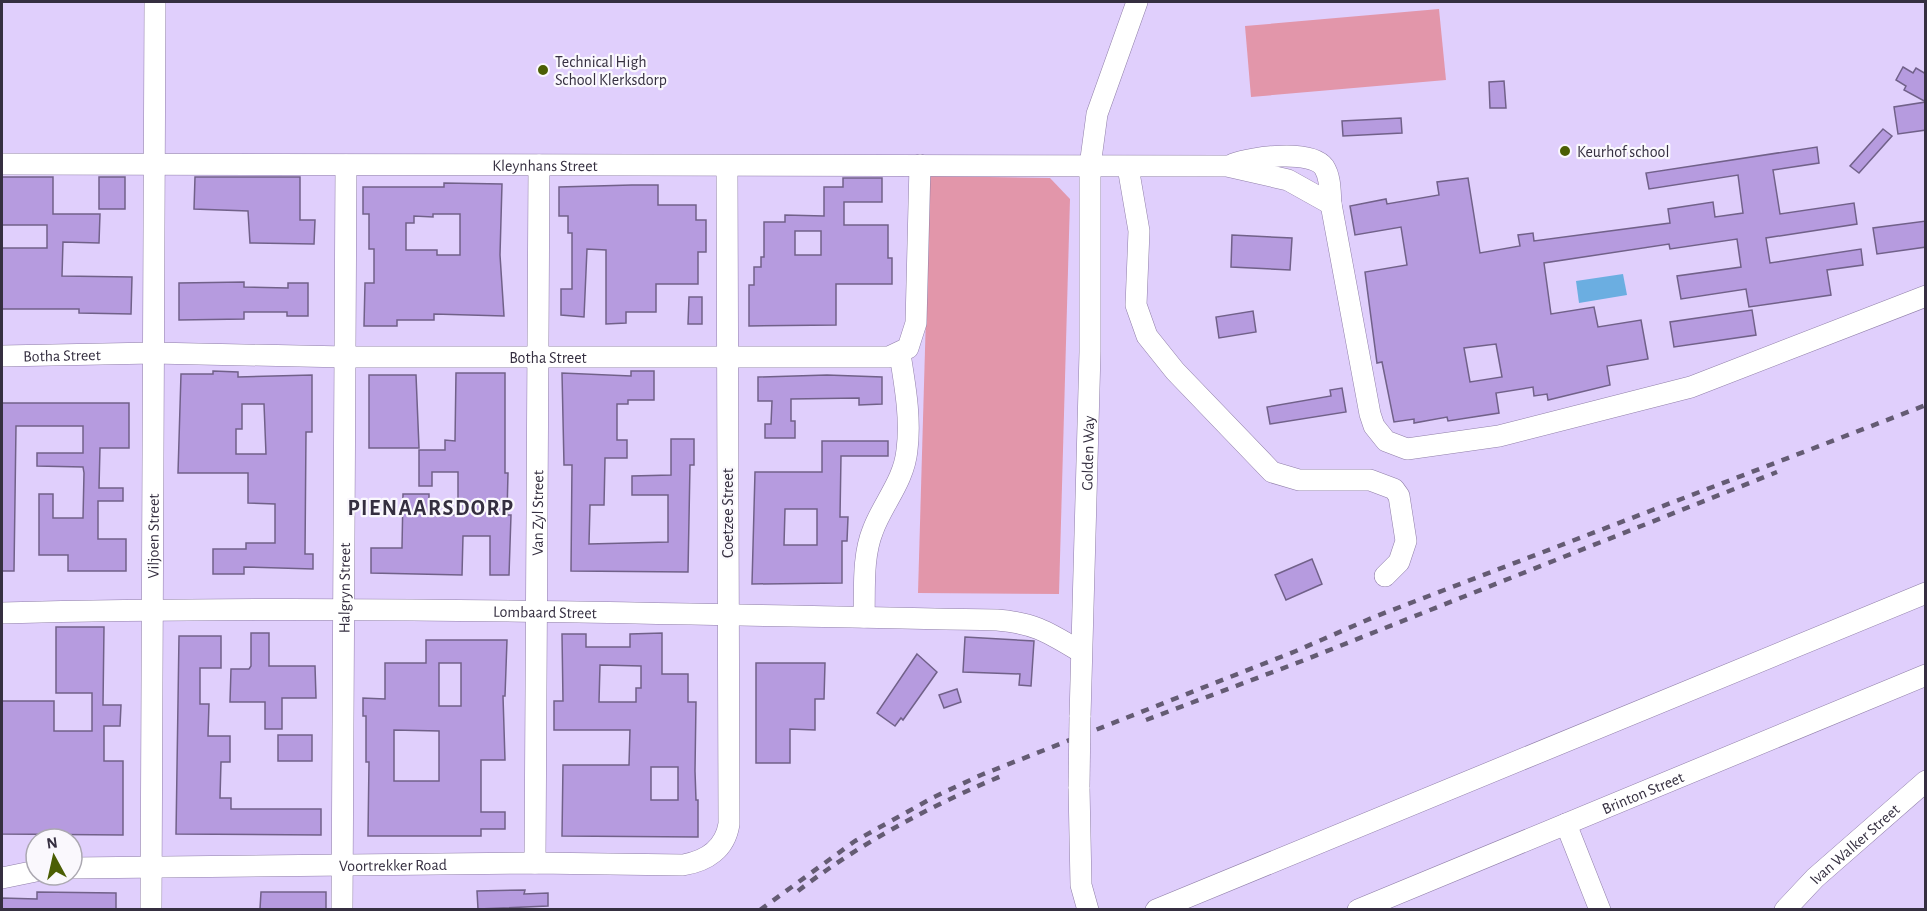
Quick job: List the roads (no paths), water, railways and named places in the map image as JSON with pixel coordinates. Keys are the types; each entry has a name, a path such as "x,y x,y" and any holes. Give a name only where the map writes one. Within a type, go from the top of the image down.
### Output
{"street":[{"name":"Viljoen Street","path":"151,909 155,2"},
{"name":"Golden Way","path":"1088,909 1081,885 1079,787 1090,352 1090,166 1097,114 1137,2"},
{"path":"1227,166 1258,157 1314,160 1323,165 1327,173 1370,414 1374,426 1386,441 1407,449 1499,436 1691,387 1926,296"},
{"name":"Kleynhans Street","path":"2,165 1227,166"},
{"name":"Halgryn Street","path":"342,909 346,165"},
{"name":"Van Zyl Street","path":"535,863 539,165"},
{"path":"864,617 865,569 872,531 895,492 907,452 907,400 900,354 913,339 916,323 920,165"},
{"name":"Coetzee Street","path":"711,855 727,834 729,824 727,166"},
{"path":"1227,166 1288,180 1331,204"},
{"path":"1128,167 1139,231 1136,305 1147,336 1175,371 1272,472 1299,480 1370,480 1394,489 1400,496 1406,541 1399,562 1385,576"},
{"name":"Botha Street","path":"2,356 153,353 346,357 889,357 900,354"},
{"path":"1156,909 1926,593"},
{"name":"Lombaard Street","path":"2,613 151,609 536,611 1026,622 1045,630 1081,652"},
{"name":"Brinton Street","path":"1358,909 1926,675"},
{"name":"Ivan Walker Street","path":"1785,909 1870,828 1926,781"},
{"path":"1566,824 1600,909"},
{"name":"Voortrekker Road","path":"84,868 535,863 683,865 700,862 711,855"},
{"path":"2,878 24,873"}],"water":[{"path":"1623,274 1627,295 1579,303 1576,281"}],"railway":[{"path":"760,910 855,841 934,797 981,775 1296,651 1374,617 1926,405"},
{"path":"1146,720 1302,661 1777,472"},
{"path":"798,891 822,873 898,826 952,798 1006,774"}],"place":[{"name":"Technical High School Klerksdorp","path":"543,70"},
{"name":"Keurhof school","path":"1565,151"}],"district":[{"name":"PIENAARSDORP","path":"431,507"}]}
